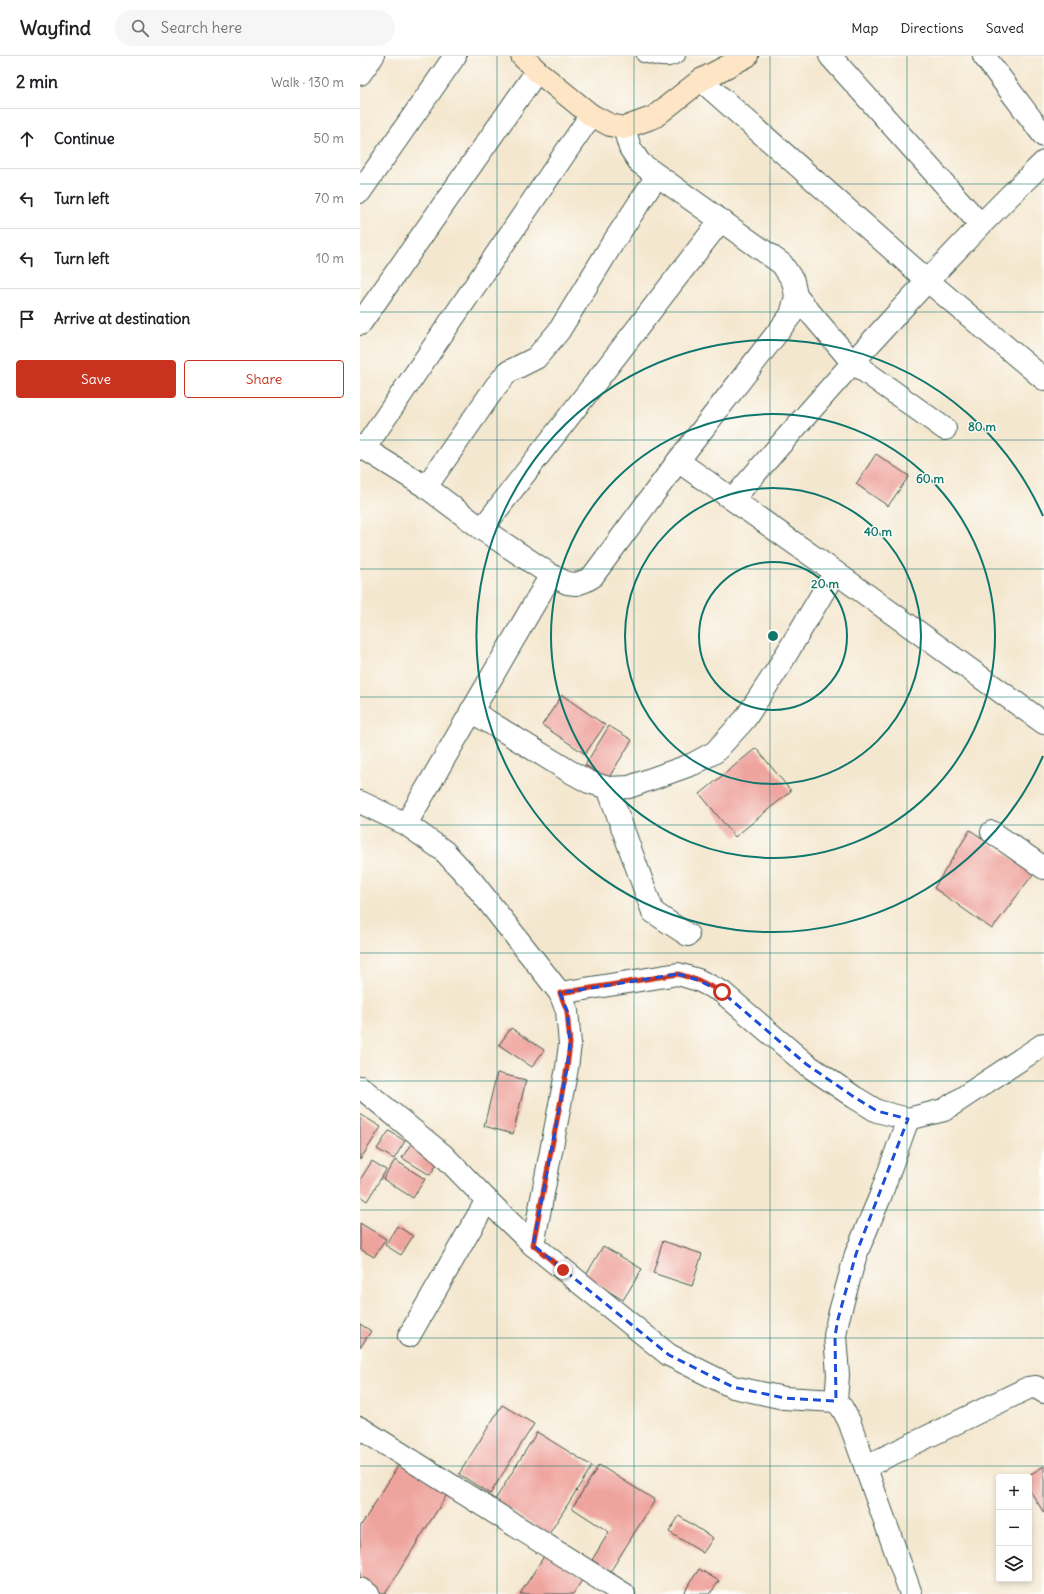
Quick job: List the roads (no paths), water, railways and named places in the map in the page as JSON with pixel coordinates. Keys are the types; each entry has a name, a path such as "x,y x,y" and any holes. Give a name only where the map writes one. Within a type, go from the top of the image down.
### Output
{"street":[{"path":"360,74 373,56"},
{"path":"360,192 455,56"},
{"path":"360,324 529,64 592,115 610,125 624,128 654,117 701,80 747,56"},
{"path":"830,56 980,224"},
{"path":"984,56 1044,136"},
{"path":"701,80 928,281 1044,379"},
{"path":"592,115 362,447 426,487 482,529 551,575 567,583 576,584 585,582 592,577 678,461 791,314 796,296 793,280 782,264 640,163 630,148 624,128"},
{"path":"732,500 852,362 980,224 1044,162"},
{"path":"426,487 496,386 508,372 536,358 559,331 612,244 657,176"},
{"path":"482,529 721,220"},
{"path":"796,296 852,362 945,429"},
{"path":"678,461 1044,723"},
{"path":"472,711 569,771 589,782 608,788 629,787 693,764 715,752 749,712 777,670 835,572"},
{"path":"406,824 551,575"},
{"path":"608,788 653,912 688,936"},
{"path":"360,802 406,824 444,851 472,881 560,993 567,1011 570,1044 533,1245"},
{"path":"992,832 1044,868"},
{"path":"560,993 678,974 698,980 722,992 806,1064 854,1097 877,1111 908,1119 944,1110 1044,1044"},
{"path":"360,1087 442,1154 533,1245 669,1355 733,1387 784,1398 836,1401"},
{"path":"908,1119 880,1197 856,1254 838,1319 835,1336 838,1375 836,1401 842,1408 849,1421 912,1594"},
{"path":"409,1336 487,1200"},
{"path":"866,1466 1028,1388 1036,1387 1044,1392"},
{"path":"360,1428 624,1594"},
{"path":"360,1589 368,1594"}],"lane":[{"path":"643,56 658,60 672,61 679,56"}]}
